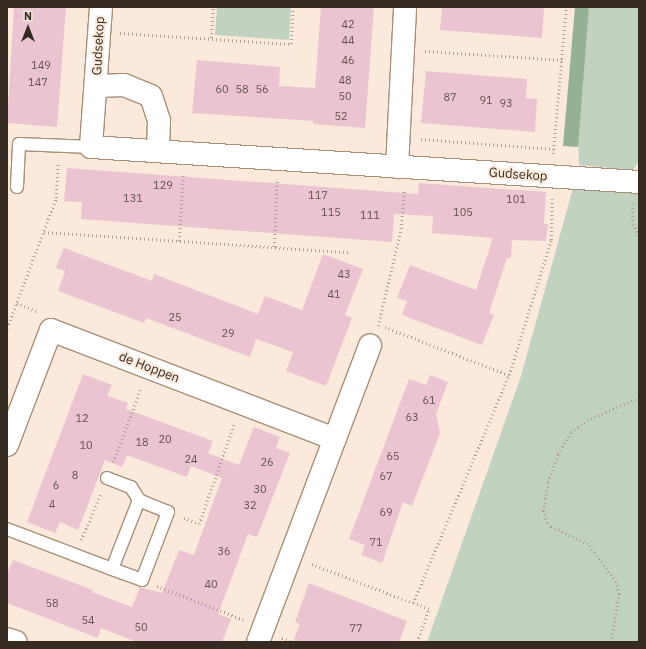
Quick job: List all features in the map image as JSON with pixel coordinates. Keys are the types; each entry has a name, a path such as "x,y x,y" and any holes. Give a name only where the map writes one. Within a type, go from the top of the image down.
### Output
{"street":[{"name":"Gudsekop","path":"101,7 97,86 91,147 158,150 636,182"},
{"path":"401,167 398,138 405,7"},
{"name":"Gudsekop","path":"97,86 124,85 151,96 159,121 158,150"},
{"name":"de Hoppen","path":"7,445 12,414 51,330 334,439"},
{"path":"261,635 370,345"},
{"path":"7,638 16,642"}],"lane":[{"path":"17,187 19,144 91,147"},
{"path":"7,529 142,580 168,512 139,500 132,487 107,478"},
{"path":"112,569 139,500"}],"path":[{"path":"211,38 213,7"},
{"path":"100,32 291,44 293,7"},
{"path":"413,603 509,375 551,240 552,177 563,60 566,7"},
{"path":"403,50 563,60"},
{"path":"398,138 554,148"},
{"path":"7,328 56,198 59,146"},
{"path":"179,241 185,152"},
{"path":"274,247 278,159"},
{"path":"370,345 379,324 400,229 401,167"},
{"path":"636,182 633,224 639,236"},
{"path":"44,232 348,252"},
{"path":"379,324 509,375"},
{"path":"611,642 619,594 616,582 588,544 551,527 547,523 543,511 550,475 558,454 571,432 587,420 639,398"},
{"path":"168,512 199,524 241,403"},
{"path":"291,556 429,609 417,642"},
{"path":"142,580 261,635"}],"green space":[{"path":"217,7 291,7 289,40 215,35"},
{"path":"575,7 589,7 578,147 563,146"},
{"path":"589,7 639,7 639,161 633,170 579,165 578,136"},
{"path":"573,188 634,189 639,196 639,642 427,642 521,376"}],"building":[{"path":"14,7 66,7 57,127 7,123"},
{"path":"321,7 374,7 365,128 313,124 313,121 192,113 197,60 280,67 279,86 315,88"},
{"path":"442,7 544,7 542,38 440,30"},
{"path":"426,71 527,79 526,98 537,99 535,132 421,123"},
{"path":"67,168 418,194 419,183 546,192 544,224 548,224 546,241 512,240 511,258 507,258 489,313 494,315 482,345 402,315 407,301 397,298 410,265 476,290 493,238 432,233 433,216 394,214 392,242 81,219 82,202 64,201"},
{"path":"64,248 152,281 154,274 258,314 265,296 302,310 323,254 363,269 345,315 352,318 326,386 286,371 293,352 256,339 250,357 146,318 144,323 58,291 65,271 56,268"},
{"path":"83,374 112,385 107,396 128,403 126,409 213,441 208,453 239,465 254,427 280,437 276,448 290,453 257,537 248,534 218,614 231,619 222,642 137,642 101,628 98,638 7,603 7,574 13,560 93,590 92,592 132,607 140,587 162,593 179,550 194,555 222,478 191,466 187,477 127,455 122,467 105,460 78,530 60,522 55,533 27,522"},
{"path":"430,375 448,382 436,414 440,433 412,506 403,502 382,563 361,555 365,545 349,539 409,379 426,385"},
{"path":"309,583 407,621 399,642 293,642 300,624 295,622"}]}
